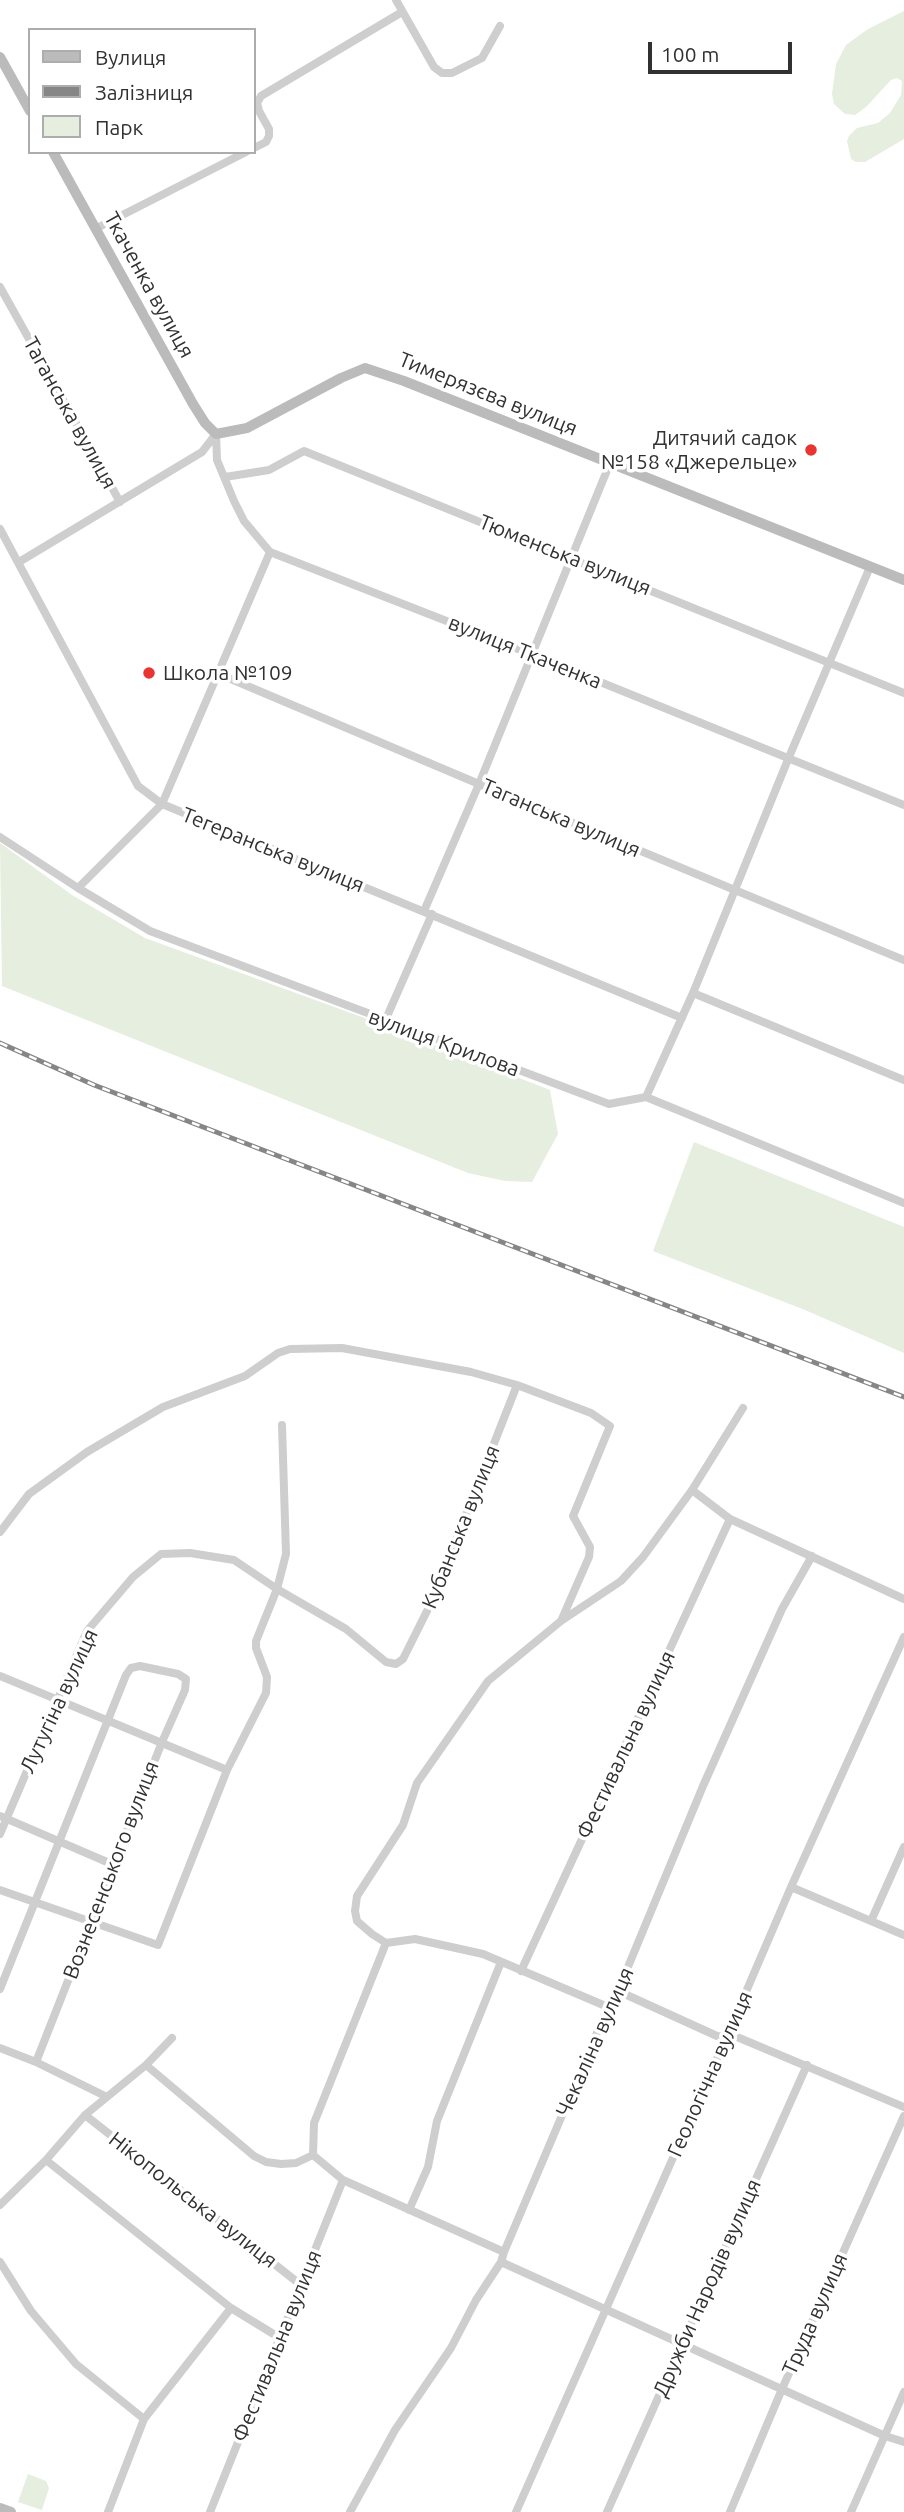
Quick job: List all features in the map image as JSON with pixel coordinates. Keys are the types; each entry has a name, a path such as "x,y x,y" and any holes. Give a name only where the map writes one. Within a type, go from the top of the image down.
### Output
{"street":[{"path":"396,0 434,67 442,73 452,73 482,58 500,26"},
{"path":"256,147 266,142 270,136 257,103 261,96 402,12"},
{"path":"0,57 28,107"},
{"name":"Ткаченка вулиця","path":"54,154 193,404 216,434"},
{"path":"95,229 242,154"},
{"name":"Таганська вулиця","path":"0,287 120,502"},
{"name":"Тимерязєва вулиця","path":"216,434 247,428 365,368 404,380 904,580"},
{"path":"19,562 202,452 216,434"},
{"name":"вулиця Ткаченка","path":"216,434 217,460 244,521 271,552 904,805"},
{"name":"Тюменська вулиця","path":"225,477 269,470 304,451 904,692"},
{"path":"386,1021 531,654 610,463"},
{"name":"Тегеранська вулиця","path":"0,529 138,786 162,804 682,1018"},
{"path":"78,888 162,804 271,552"},
{"path":"870,567 693,993 646,1097 904,1203"},
{"name":"Таганська вулиця","path":"219,674 904,960"},
{"name":"вулиця Крилова","path":"0,837 150,932 609,1104 646,1097"},
{"path":"693,993 904,1080"},
{"path":"0,1532 29,1494 87,1452 163,1407 245,1376 278,1353 290,1349 342,1348 471,1372 517,1385 591,1413 610,1426 573,1516 590,1547 589,1558 561,1622"},
{"name":"Кубанська вулиця","path":"396,1664 403,1659 432,1601 517,1385"},
{"path":"608,2007 482,1954 415,1939 386,1942 357,1921 357,1896 403,1825 417,1783 488,1681 561,1622 621,1581 643,1557 692,1490 743,1408"},
{"path":"0,1890 158,1945 227,1770 265,1693 267,1677 256,1641 277,1589 286,1554 282,1424"},
{"path":"692,1490 730,1519 904,1599"},
{"name":"Фестивальна вулиця","path":"521,1971 730,1519"},
{"name":"Лутугіна вулиця","path":"0,1834 3,1818 86,1631 133,1577 161,1554 190,1553 234,1560 277,1589 346,1629 386,1662 396,1664"},
{"name":"Чекаліна вулиця","path":"350,2512 395,2430 451,2348 475,2300 501,2262 720,1748 782,1609 812,1556"},
{"name":"Геологічна вулиця","path":"516,2512 904,1637"},
{"name":"Вознесенського вулиця","path":"36,2062 185,1690 186,1679 178,1674 140,1666 131,1668 107,1719"},
{"path":"0,1676 227,1770"},
{"path":"0,1989 107,1719"},
{"path":"3,1818 114,1865"},
{"path":"871,1921 904,1847"},
{"path":"791,1888 904,1935"},
{"path":"313,2155 314,2123 386,1942"},
{"path":"409,2210 428,2167 437,2121 501,1962"},
{"path":"618,1991 717,2036 737,2037 904,2107"},
{"path":"0,2205 46,2160 85,2115 146,2065 172,2038"},
{"path":"0,2048 36,2062 105,2096"},
{"path":"146,2065 254,2156 266,2162 281,2164 296,2163 313,2155"},
{"name":"Дружби Народів вулиця","path":"607,2512 807,2065"},
{"name":"Нікопольська вулиця","path":"85,2115 301,2285"},
{"name":"Труда вулиця","path":"730,2512 904,2116"},
{"path":"313,2155 343,2180 504,2252"},
{"path":"46,2160 231,2308 280,2338"},
{"name":"Фестивальна вулиця","path":"210,2512 343,2180"},
{"path":"0,2262 31,2311 76,2364 144,2419"},
{"path":"501,2262 904,2442"},
{"path":"108,2512 144,2419 231,2308"},
{"path":"851,2512 904,2392"},
{"path":"0,2508 11,2512"}],"green space":[{"path":"904,11 904,139 865,162 856,162 851,159 847,141 849,136 857,128 878,123 890,113 901,95 902,81 897,78 891,80 866,107 855,115 845,114 834,104 832,94 836,64 846,45 868,29"},
{"path":"0,843 72,895 145,938 381,1024 550,1090 558,1134 532,1182 505,1181 468,1173 2,986"},
{"path":"694,1142 904,1227 904,1353 805,1310 653,1251"},
{"path":"28,2474 46,2481 49,2488 42,2510 18,2502"}],"railway":[{"path":"0,1043 94,1085 904,1397"}],"place":[{"name":"Дитячий садок №158 «Джерельце»","path":"811,450"},
{"name":"Школа №109","path":"149,673"}]}
